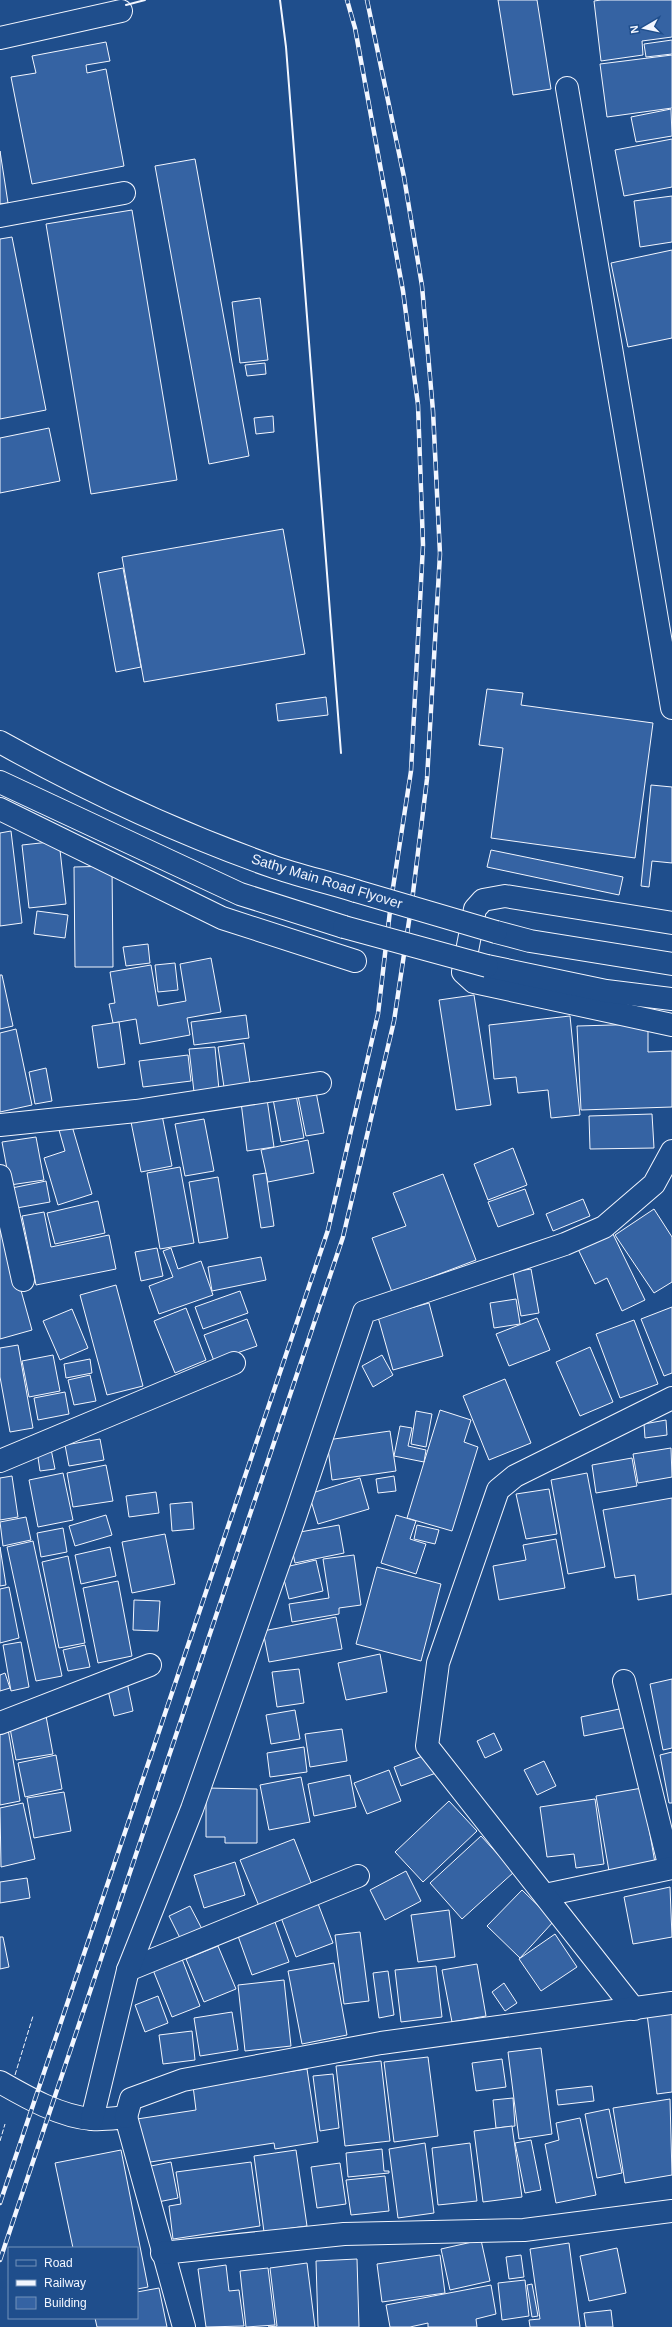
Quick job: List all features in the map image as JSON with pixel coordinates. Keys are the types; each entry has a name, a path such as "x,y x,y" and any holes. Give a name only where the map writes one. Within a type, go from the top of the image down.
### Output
{"main road":[{"path":"0,38 121,11"},
{"path":"567,88 668,665 672,708"},
{"path":"0,216 124,193"},
{"name":"Sathy Main Road Flyover","path":"0,742 45,767 200,839 273,866 530,941 672,964"},
{"path":"0,782 144,851 248,897 344,927 487,966 606,990 672,999"},
{"path":"0,809 222,918 355,961"},
{"path":"672,923 505,896 483,900 475,909 463,972 474,982 672,1025"},
{"path":"0,1125 136,1111 320,1083"},
{"path":"92,2119 128,1970 194,1802 295,1517 364,1312 565,1244 604,1227 654,1184 672,1151"},
{"path":"0,1176 23,1280"},
{"path":"0,1461 234,1363"},
{"path":"634,2009 427,1746 438,1663 498,1490 515,1476 672,1398"},
{"path":"0,1723 150,1665"},
{"path":"545,1895 671,1868 624,1681"},
{"path":"128,1970 358,1876"},
{"path":"184,2327 162,2253 126,2117 131,2099 182,2080 381,2043 672,2003"},
{"path":"0,2082 34,2102 92,2119 126,2117"},
{"path":"162,2253 344,2234 524,2230 672,2211"}],"building":[{"path":"498,0 537,0 551,89 513,95"},
{"path":"672,0 672,37 642,41 643,55 601,61 594,1"},
{"path":"672,40 672,54 646,57 644,44"},
{"path":"106,42 110,61 86,65 87,73 106,69 124,166 32,184 11,77 36,73 32,56"},
{"path":"672,55 672,108 607,117 600,64"},
{"path":"671,109 672,136 636,142 631,117"},
{"path":"672,139 672,187 624,196 615,150"},
{"path":"0,151 8,203 0,204"},
{"path":"195,159 249,456 209,464 155,166"},
{"path":"672,196 672,242 640,247 634,201"},
{"path":"132,210 177,480 91,494 46,224"},
{"path":"12,237 46,410 0,419 0,239"},
{"path":"672,250 672,338 628,347 611,263"},
{"path":"260,298 268,360 240,363 232,302"},
{"path":"265,363 266,374 247,376 245,365"},
{"path":"273,416 274,432 256,434 254,418"},
{"path":"49,428 60,481 0,493 0,438"},
{"path":"283,529 305,654 144,682 122,557"},
{"path":"123,568 141,667 116,672 98,573"},
{"path":"487,689 523,693 521,705 653,723 635,858 491,838 503,748 479,745"},
{"path":"326,697 328,715 278,721 276,704"},
{"path":"651,785 672,787 672,863 652,861 649,887 641,886"},
{"path":"11,831 22,923 0,926 0,833"},
{"path":"59,841 66,904 29,908 22,845"},
{"path":"491,850 623,877 619,895 487,867"},
{"path":"112,866 113,967 75,967 74,867"},
{"path":"37,911 68,915 65,938 34,934"},
{"path":"148,944 150,963 126,966 123,947"},
{"path":"211,958 221,1012 187,1018 190,1035 140,1044 136,1019 113,1023 109,1004 115,1003 110,972 151,965 158,1006 186,1001 180,964"},
{"path":"175,963 178,990 158,992 155,965"},
{"path":"0,975 2,975 13,1026 0,1029"},
{"path":"474,995 491,1105 456,1110 439,1000"},
{"path":"246,1015 249,1038 194,1045 191,1022"},
{"path":"570,1016 580,1115 551,1118 548,1090 518,1093 516,1077 494,1079 489,1025"},
{"path":"119,1022 125,1064 98,1068 92,1026"},
{"path":"648,1024 648,1052 672,1051 672,1107 581,1110 577,1026"},
{"path":"16,1029 32,1105 0,1112 0,1033"},
{"path":"244,1043 250,1083 224,1087 218,1047"},
{"path":"215,1047 219,1090 194,1092 189,1049"},
{"path":"188,1055 191,1081 143,1087 139,1061"},
{"path":"46,1068 52,1101 35,1104 29,1072"},
{"path":"316,1092 324,1133 306,1136 298,1096"},
{"path":"296,1095 304,1138 281,1142 273,1099"},
{"path":"267,1099 274,1147 247,1151 241,1102"},
{"path":"161,1110 172,1166 141,1172 130,1117"},
{"path":"652,1114 654,1148 590,1149 589,1116"},
{"path":"204,1119 214,1171 185,1176 175,1124"},
{"path":"72,1126 92,1194 58,1205 44,1158 65,1151 59,1130"},
{"path":"36,1137 44,1180 10,1185 2,1142"},
{"path":"308,1140 314,1173 268,1182 261,1150"},
{"path":"513,1148 527,1185 488,1200 474,1164"},
{"path":"180,1167 194,1243 160,1249 147,1173"},
{"path":"266,1173 274,1226 261,1228 253,1175"},
{"path":"443,1174 476,1260 392,1292 372,1238 406,1226 393,1193"},
{"path":"218,1177 228,1238 199,1243 189,1182"},
{"path":"46,1181 50,1202 11,1209 7,1189"},
{"path":"525,1189 534,1214 498,1227 488,1202"},
{"path":"583,1199 590,1216 553,1231 546,1214"},
{"path":"98,1201 105,1233 55,1244 47,1213"},
{"path":"654,1209 672,1237 672,1282 654,1293 615,1235"},
{"path":"44,1212 51,1247 109,1235 116,1269 36,1285 22,1216"},
{"path":"2,1222 32,1330 0,1339 0,1223"},
{"path":"611,1230 645,1300 622,1311 607,1278 595,1284 577,1247"},
{"path":"157,1248 163,1276 141,1281 135,1252"},
{"path":"171,1248 178,1269 201,1261 213,1295 159,1314 149,1286 173,1277 163,1251"},
{"path":"261,1257 266,1280 212,1291 208,1267"},
{"path":"531,1269 539,1313 521,1316 513,1272"},
{"path":"116,1285 143,1386 107,1395 80,1295"},
{"path":"240,1291 248,1313 203,1329 195,1307"},
{"path":"516,1299 520,1324 494,1328 490,1303"},
{"path":"429,1303 443,1356 393,1370 378,1317"},
{"path":"672,1307 672,1373 664,1376 641,1319"},
{"path":"186,1308 206,1360 175,1373 154,1321"},
{"path":"72,1309 88,1348 60,1360 43,1321"},
{"path":"537,1318 550,1350 509,1366 496,1334"},
{"path":"247,1319 257,1346 214,1361 204,1335"},
{"path":"634,1320 658,1384 620,1398 596,1334"},
{"path":"18,1345 33,1428 10,1432 0,1377 0,1348"},
{"path":"590,1347 613,1402 580,1416 556,1362"},
{"path":"53,1355 60,1391 29,1397 22,1361"},
{"path":"382,1355 393,1375 373,1387 362,1366"},
{"path":"90,1359 92,1373 66,1378 64,1364"},
{"path":"90,1375 96,1401 74,1405 68,1380"},
{"path":"505,1379 531,1443 489,1460 463,1396"},
{"path":"65,1392 69,1414 38,1420 34,1398"},
{"path":"440,1410 471,1420 464,1442 478,1447 452,1531 407,1518"},
{"path":"416,1411 432,1414 426,1447 411,1444"},
{"path":"666,1420 667,1435 645,1438 644,1424"},
{"path":"400,1426 412,1428 408,1446 426,1450 424,1462 394,1456"},
{"path":"390,1431 396,1471 332,1480 327,1440"},
{"path":"100,1439 104,1460 69,1466 65,1445"},
{"path":"671,1448 672,1477 638,1483 633,1454"},
{"path":"51,1449 55,1469 40,1471 37,1451"},
{"path":"632,1458 637,1486 596,1493 592,1465"},
{"path":"106,1465 113,1501 73,1507 67,1473"},
{"path":"63,1473 73,1520 38,1527 29,1480"},
{"path":"587,1473 605,1567 568,1574 551,1480"},
{"path":"12,1476 18,1517 0,1520 0,1478"},
{"path":"394,1476 396,1491 378,1493 376,1479"},
{"path":"360,1478 369,1509 318,1524 309,1494"},
{"path":"549,1489 557,1534 526,1539 516,1494"},
{"path":"156,1492 159,1513 129,1517 126,1496"},
{"path":"672,1498 672,1594 638,1600 635,1575 615,1578 603,1510"},
{"path":"192,1502 194,1529 172,1531 170,1504"},
{"path":"106,1515 112,1535 75,1546 69,1526"},
{"path":"396,1515 416,1521 410,1539 426,1544 416,1574 381,1563"},
{"path":"26,1517 31,1540 3,1546 0,1522"},
{"path":"339,1525 344,1553 295,1563 289,1534"},
{"path":"417,1525 439,1530 435,1544 414,1539"},
{"path":"63,1528 67,1552 41,1557 37,1533"},
{"path":"165,1534 175,1584 132,1593 122,1542"},
{"path":"556,1539 565,1588 499,1600 493,1566 526,1560 523,1545"},
{"path":"33,1541 62,1676 36,1681 7,1547"},
{"path":"0,1547 6,1585 0,1586"},
{"path":"110,1547 116,1576 81,1584 75,1555"},
{"path":"354,1555 361,1605 339,1608 339,1614 292,1622 289,1604 329,1598 323,1559"},
{"path":"68,1556 85,1643 59,1648 42,1562"},
{"path":"316,1560 323,1591 289,1599 281,1568"},
{"path":"377,1567 441,1584 421,1661 356,1644"},
{"path":"118,1581 132,1656 98,1663 83,1588"},
{"path":"9,1587 19,1638 0,1643 0,1589"},
{"path":"134,1600 160,1601 158,1631 133,1630"},
{"path":"336,1617 342,1649 269,1662 263,1631"},
{"path":"21,1642 29,1687 11,1691 3,1645"},
{"path":"85,1645 90,1667 68,1671 63,1650"},
{"path":"380,1654 387,1692 346,1700 338,1663"},
{"path":"299,1669 304,1703 277,1707 272,1672"},
{"path":"5,1673 10,1688 0,1691 0,1675"},
{"path":"672,1679 672,1748 663,1750 650,1684"},
{"path":"127,1682 133,1711 114,1716 107,1686"},
{"path":"624,1708 628,1727 584,1736 581,1717"},
{"path":"295,1710 300,1739 271,1744 266,1715"},
{"path":"46,1716 53,1754 16,1760 9,1723"},
{"path":"8,1729 20,1801 0,1805 0,1730"},
{"path":"342,1729 347,1761 310,1767 305,1734"},
{"path":"494,1733 502,1750 485,1758 477,1741"},
{"path":"304,1747 307,1772 270,1777 267,1753"},
{"path":"672,1752 672,1803 669,1803 660,1755"},
{"path":"428,1754 436,1773 401,1786 394,1767"},
{"path":"56,1755 62,1789 25,1797 18,1763"},
{"path":"544,1761 556,1786 537,1795 524,1770"},
{"path":"389,1770 401,1801 367,1814 354,1783"},
{"path":"350,1775 356,1807 314,1816 308,1784"},
{"path":"301,1777 310,1822 269,1830 260,1785"},
{"path":"206,1788 257,1789 257,1843 225,1843 225,1837 206,1837"},
{"path":"642,1788 655,1863 609,1871 596,1796"},
{"path":"64,1792 71,1831 34,1838 27,1798"},
{"path":"595,1799 604,1864 576,1868 574,1854 547,1857 540,1807"},
{"path":"449,1801 477,1831 423,1882 395,1852"},
{"path":"23,1803 35,1859 1,1867 0,1808"},
{"path":"481,1836 514,1872 462,1919 430,1883"},
{"path":"294,1839 312,1885 259,1906 240,1860"},
{"path":"235,1862 245,1895 204,1908 194,1875"},
{"path":"406,1871 421,1901 385,1920 370,1890"},
{"path":"27,1878 30,1898 0,1903 0,1882"},
{"path":"670,1887 672,1937 633,1944 624,1897"},
{"path":"522,1890 554,1921 520,1958 487,1926"},
{"path":"317,1901 333,1943 296,1957 280,1915"},
{"path":"190,1906 202,1929 181,1940 169,1916"},
{"path":"449,1910 455,1957 418,1962 411,1915"},
{"path":"275,1922 289,1962 252,1975 238,1936"},
{"path":"360,1932 369,2001 344,2004 335,1935"},
{"path":"555,1934 577,1967 541,1991 519,1959"},
{"path":"0,1937 3,1937 9,1967 0,1969"},
{"path":"218,1946 236,1989 204,2002 186,1959"},
{"path":"182,1959 200,2006 172,2017 153,1970"},
{"path":"334,1963 347,2035 302,2044 288,1971"},
{"path":"477,1964 486,2016 452,2022 442,1970"},
{"path":"436,1966 442,2017 401,2022 395,1970"},
{"path":"388,1971 394,2015 379,2018 373,1973"},
{"path":"284,1980 291,2046 245,2051 238,1985"},
{"path":"504,1983 517,2003 505,2011 492,1992"},
{"path":"158,1996 168,2023 145,2032 135,2005"},
{"path":"672,2011 672,2092 657,2094 647,2014"},
{"path":"232,2012 238,2050 200,2056 194,2018"},
{"path":"192,2031 195,2060 163,2064 159,2035"},
{"path":"541,2048 552,2134 519,2139 508,2052"},
{"path":"428,2057 438,2136 394,2142 384,2062"},
{"path":"502,2059 506,2087 476,2091 472,2063"},
{"path":"381,2061 390,2141 345,2146 336,2066"},
{"path":"307,2069 318,2142 275,2149 274,2143 144,2163 137,2119 196,2110 193,2086"},
{"path":"333,2074 339,2128 320,2131 313,2076"},
{"path":"592,2086 594,2101 558,2105 556,2090"},
{"path":"513,2098 515,2126 496,2128 493,2100"},
{"path":"670,2099 672,2175 625,2183 613,2108"},
{"path":"609,2109 622,2173 597,2178 585,2114"},
{"path":"580,2118 596,2195 556,2203 545,2144 559,2140 556,2123"},
{"path":"512,2126 522,2197 483,2202 474,2131"},
{"path":"531,2140 541,2190 525,2193 515,2143"},
{"path":"425,2143 434,2213 398,2218 389,2149"},
{"path":"470,2143 477,2201 438,2205 432,2148"},
{"path":"382,2149 384,2171 389,2171 389,2173 348,2177 346,2153"},
{"path":"121,2150 148,2287 138,2289 138,2247 73,2247 55,2163"},
{"path":"296,2150 307,2226 264,2232 254,2156"},
{"path":"171,2162 178,2198 153,2203 146,2167"},
{"path":"251,2162 260,2226 173,2239 169,2206 181,2204 176,2172"},
{"path":"340,2163 346,2204 317,2208 311,2167"},
{"path":"385,2176 389,2211 351,2215 346,2180"},
{"path":"481,2240 490,2281 450,2290 441,2249"},
{"path":"569,2243 580,2327 530,2327 529,2320 540,2319 530,2249"},
{"path":"617,2248 626,2293 589,2301 580,2256"},
{"path":"440,2255 445,2293 382,2302 377,2264"},
{"path":"521,2255 524,2277 509,2279 506,2257"},
{"path":"357,2259 359,2327 318,2327 316,2261"},
{"path":"307,2263 315,2327 268,2327 277,2326 270,2268"},
{"path":"226,2265 229,2291 239,2290 244,2326 206,2327 198,2269"},
{"path":"268,2268 275,2325 246,2327 240,2271"},
{"path":"525,2280 529,2316 502,2320 498,2283"},
{"path":"532,2284 538,2316 532,2317 527,2285"},
{"path":"491,2285 496,2314 476,2319 477,2327 428,2327 428,2323 410,2327 390,2327 386,2305"},
{"path":"159,2288 167,2327 97,2327 95,2319 138,2319 138,2292"},
{"path":"611,2310 613,2327 586,2327 584,2313"}],"railway":[{"path":"0,2203 328,1230 378,1014 392,894 411,771 423,545 418,405 403,291 355,28 347,0"},
{"path":"0,2260 343,1237 394,1021 412,901 427,779 440,554 433,411 422,286 404,177 367,0"}],"fence":[{"path":"15,2075 33,2016"},
{"path":"0,2141 5,2124"}],"wall":[{"path":"126,5 145,0"},
{"path":"280,0 286,47 341,753"}]}
